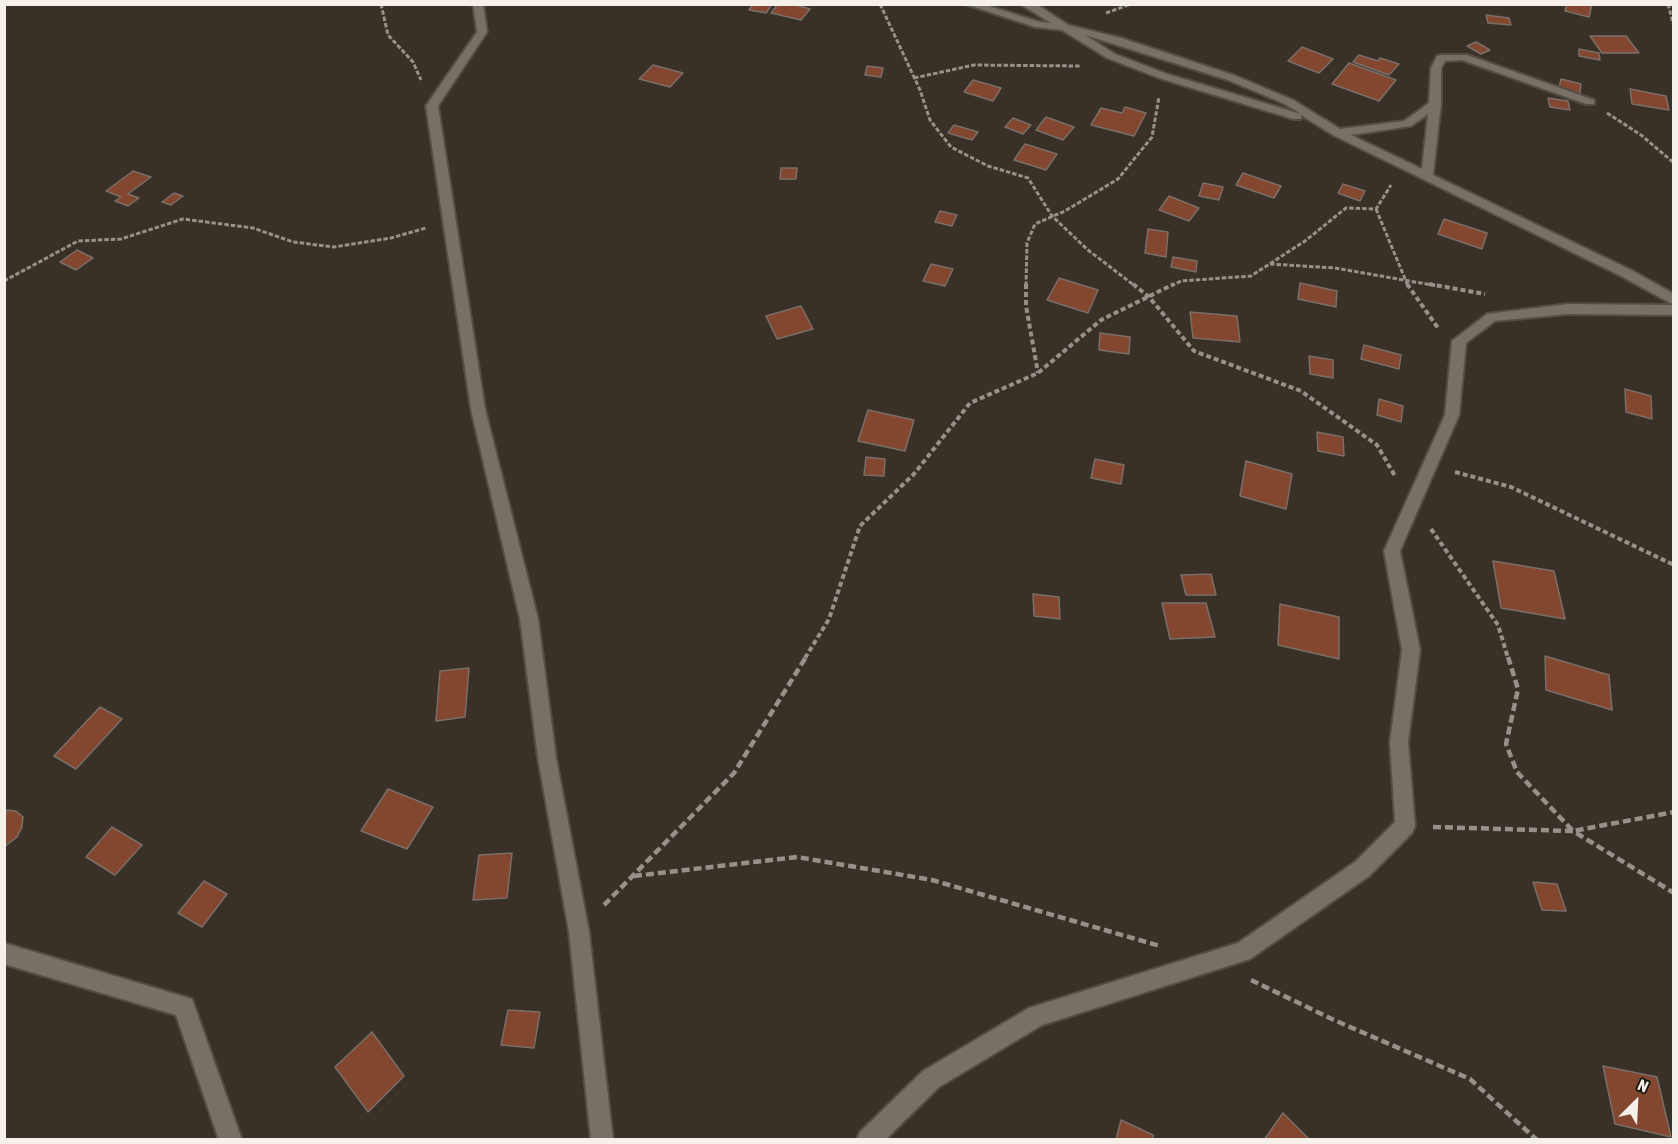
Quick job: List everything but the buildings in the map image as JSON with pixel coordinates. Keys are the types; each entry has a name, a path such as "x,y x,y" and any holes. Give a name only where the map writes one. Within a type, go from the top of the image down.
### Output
{"street":[{"path":"478,4 482,32 432,105 478,409 529,619 547,758 579,932 602,1140"},
{"path":"970,4 1039,25 1065,27 1117,40 1232,78 1289,102 1338,133 1407,124 1435,104"},
{"path":"1025,4 1112,56 1162,76 1288,113 1338,133 1626,273 1674,300"},
{"path":"1426,176 1435,104 1436,68 1440,58 1463,57 1590,102"},
{"path":"868,1140 931,1079 1037,1016 1243,952 1362,869 1405,826 1399,742 1411,650 1392,551 1452,415 1459,341 1492,317 1568,309 1674,310"},
{"path":"4,953 14,958 184,1007 231,1140"}],"path":[{"path":"381,4 388,34 413,62 432,105"},
{"path":"880,4 914,78 930,120 951,147 988,166 1028,178 1052,216 1088,249 1149,297 1194,351 1301,391 1377,445 1412,502 1498,625 1518,689 1506,744 1517,772 1573,831 1674,893"},
{"path":"1668,4 1674,27"},
{"path":"914,78 974,65 1058,67 1129,63"},
{"path":"1038,373 1026,306 1027,243 1035,224 1118,179 1152,137 1162,76"},
{"path":"1590,102 1641,135 1674,163"},
{"path":"1376,209 1404,165"},
{"path":"579,932 734,772 829,619 860,525 914,474 970,403 1038,373 1101,320 1181,281 1251,276 1305,241 1347,208 1376,209"},
{"path":"1376,209 1404,280 1457,356"},
{"path":"4,281 78,241 121,239 183,219 253,228 293,242 334,247 391,238 448,221"},
{"path":"1269,264 1335,268 1486,294"},
{"path":"1428,465 1511,487 1674,565"},
{"path":"1405,826 1573,831 1674,812"},
{"path":"633,876 797,857 932,880 1213,962 1334,1020 1470,1079 1537,1140"}]}
